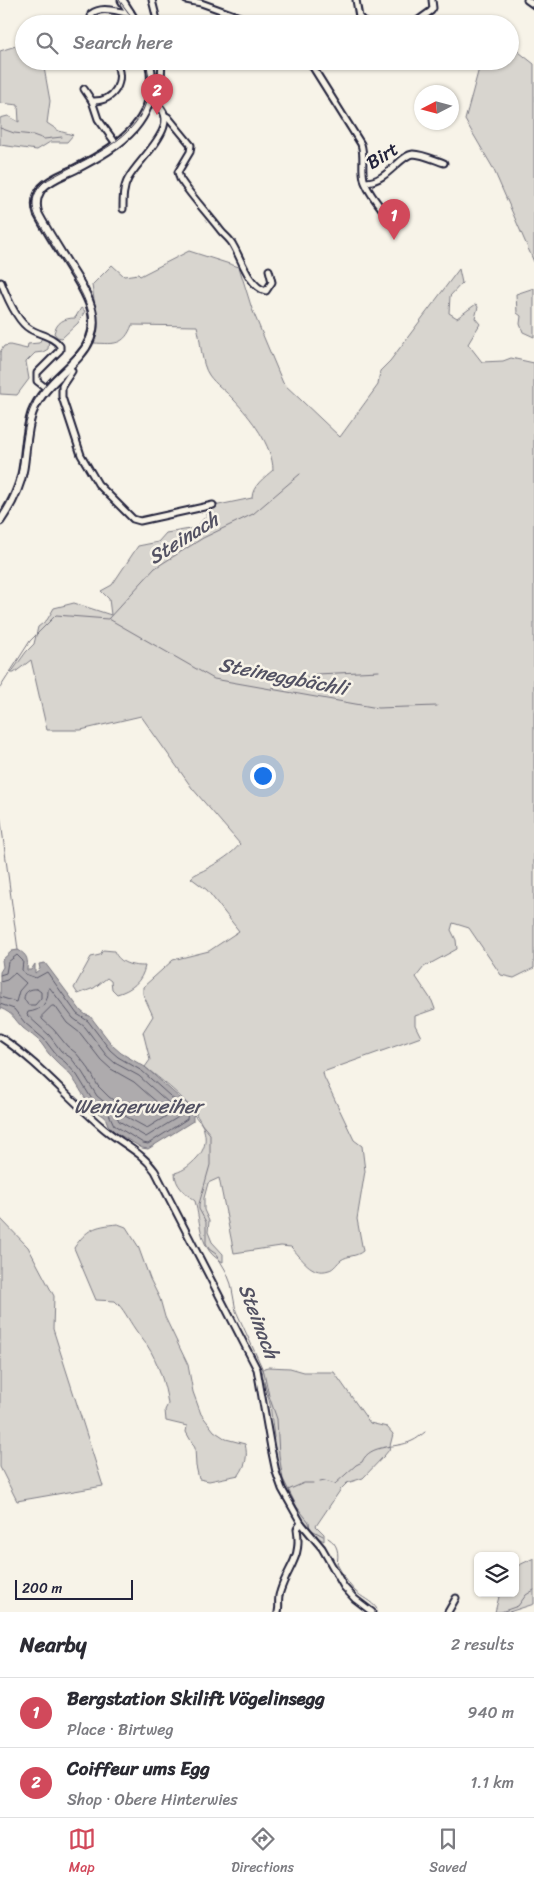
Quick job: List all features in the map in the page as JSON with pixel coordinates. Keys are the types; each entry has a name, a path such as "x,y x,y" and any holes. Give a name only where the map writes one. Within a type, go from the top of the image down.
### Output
{"main road":[{"path":"122,0 132,15"},
{"path":"0,520 12,502 20,484 31,417 46,388 87,346 93,328 93,314 88,296 38,214 37,199 40,190 47,184 96,158 129,135 153,101 150,70"}],"street":[{"path":"152,0 156,15"},
{"path":"186,0 201,3 234,15"},
{"path":"356,0 359,15"},
{"path":"425,15 431,11 432,0"},
{"path":"527,0 534,5"},
{"path":"91,15 96,10 103,9 127,13 130,11"},
{"path":"92,101 105,99 118,84 119,70"},
{"path":"161,70 160,96 153,101 164,110 166,116 189,142 191,147 178,172 180,179 233,244 245,269 261,290 266,291 272,282 269,270"},
{"path":"315,70 361,144 364,153 363,176 365,182 371,195 384,212"},
{"path":"84,89 92,101 98,119 116,145"},
{"path":"123,209 124,190 128,178 152,149 166,116"},
{"name":"Birt","path":"365,182 376,180 412,154 444,163"},
{"path":"1,282 7,298 26,326 49,337 60,346 60,350 36,375 38,381 46,388"},
{"path":"69,366 72,371 62,386 62,397 81,455 98,484 133,519 140,521 213,505"},
{"path":"0,1037 22,1053 104,1130 140,1154 155,1171 257,1369 276,1472 282,1489 301,1522 322,1548 337,1576 348,1591 372,1612"},
{"path":"278,1612 279,1594 298,1552 299,1540 297,1529 301,1522"},
{"path":"448,1612 456,1598"}],"shaded area":[{"path":"15,46 15,70 44,70 50,101 47,123 59,131 73,135 67,142 50,142 37,150 0,145 0,118 8,116 19,122 18,105 0,103 0,51"},
{"path":"519,52 534,64 534,262 493,168 465,120 479,70 519,70"},
{"path":"189,251 239,267 252,309 283,383 340,437 378,385 380,371 390,361 459,269 462,283 450,296 449,313 457,318 476,304 478,307 475,318 480,324 468,344 482,362 503,361 511,358 534,363 534,968 514,978 501,975 469,928 453,923 451,930 456,940 457,949 424,967 416,977 432,1001 435,1009 415,1016 415,1025 421,1037 323,1072 354,1140 362,1146 365,1171 357,1219 363,1251 344,1258 331,1269 323,1271 307,1265 291,1247 281,1246 234,1253 219,1178 208,1183 204,1198 204,1210 209,1221 208,1232 212,1242 223,1254 223,1262 209,1251 202,1236 195,1201 184,1192 175,1178 175,1173 187,1167 197,1158 204,1146 205,1133 200,1120 190,1107 167,1084 145,1067 150,1060 143,1032 153,1016 143,994 143,987 173,960 209,951 239,931 207,890 191,878 225,858 240,844 192,788 141,716 81,730 47,730 31,660 14,673 11,673 34,644 38,627 47,620 54,608 74,603 111,615 109,599 101,591 112,585 138,546 158,542 166,533 196,528 214,506 252,498 257,486 273,470 269,451 260,432 206,370 197,326 132,325 126,337 118,342 107,344 94,343 97,321 92,285 112,265 124,276 138,274 140,276"},
{"path":"534,288 534,337 523,332 520,324 521,316 517,313 516,294"},
{"path":"81,308 85,311 78,323 62,338 57,337 54,333 59,323 75,318"},
{"path":"42,338 49,339 48,349 35,353 26,362 29,379 17,395 0,394 0,352 4,346 10,345 27,349 28,344 39,343"},
{"path":"103,950 114,951 120,959 127,963 145,966 139,981 131,988 117,994 112,989 111,981 107,978 94,988 78,994 74,988 91,957 100,955"},
{"path":"0,1218 28,1247 54,1296 53,1329 103,1486 17,1501 0,1467"},
{"path":"118,1224 126,1227 138,1246 150,1279 160,1299 165,1317 188,1365 193,1392 201,1414 214,1431 226,1439 245,1444 246,1460 239,1475 209,1481 199,1479 195,1448 186,1432 187,1426 166,1421 167,1396 160,1373 147,1345 115,1301 96,1300 74,1248 87,1233 97,1227"},
{"path":"264,1368 290,1368 304,1372 334,1372 370,1423 387,1427 393,1434 389,1450 384,1456 363,1478 347,1483 341,1489 316,1526 324,1534 324,1541 315,1536 299,1515 280,1480 272,1444 274,1437 270,1404 262,1374"},
{"path":"534,1558 534,1604 509,1612 495,1612 499,1597 519,1597 519,1565"}],"water":[{"name":"Wenigerweiher","path":"18,950 27,958 27,970 31,970 35,964 35,973 40,969 39,964 45,963 81,1011 90,1016 113,1046 145,1067 197,1113 193,1116 193,1121 148,1149 142,1148 115,1132 108,1125 105,1117 90,1104 70,1074 11,1014 0,1008 2,960 12,951"}],"waterway":[{"path":"0,128 44,139 62,137"},
{"name":"Steinach","path":"0,688 30,641 56,615 108,619 155,568 203,538 253,514 300,474"},
{"name":"Steineggbächli","path":"109,619 214,679 378,708 437,706"},
{"path":"272,688 317,674 379,671"},
{"name":"Steinach","path":"0,814 18,950"},
{"name":"Steinach","path":"194,1115 210,1134 210,1165 199,1204 199,1209 206,1222 206,1243 209,1249 216,1254 226,1271 231,1284 236,1311 264,1372 269,1396 277,1419 279,1455 283,1479 297,1507 309,1522 310,1529 323,1536"},
{"path":"320,1482 325,1481 335,1484 371,1452 384,1447 406,1443 416,1439 425,1432"},
{"path":"288,1490 304,1483 313,1483"},
{"name":"Steinach","path":"328,1538 336,1546 338,1553 337,1564 348,1582 355,1591 377,1609"},
{"path":"501,1612 518,1606 526,1595 534,1590"}],"railway":[{"path":"119,0 130,15"},
{"path":"0,515 16,483 26,422 34,401 44,386 76,354 89,331 90,320 84,298 37,219 33,209 33,199 37,190 44,182 102,150 120,138 134,124 144,107 149,86 147,70"}],"place":[{"name":"Coiffeur ums Egg","path":"157,115"},
{"name":"Bergstation Skilift Vögelinsegg","path":"394,240"}]}
